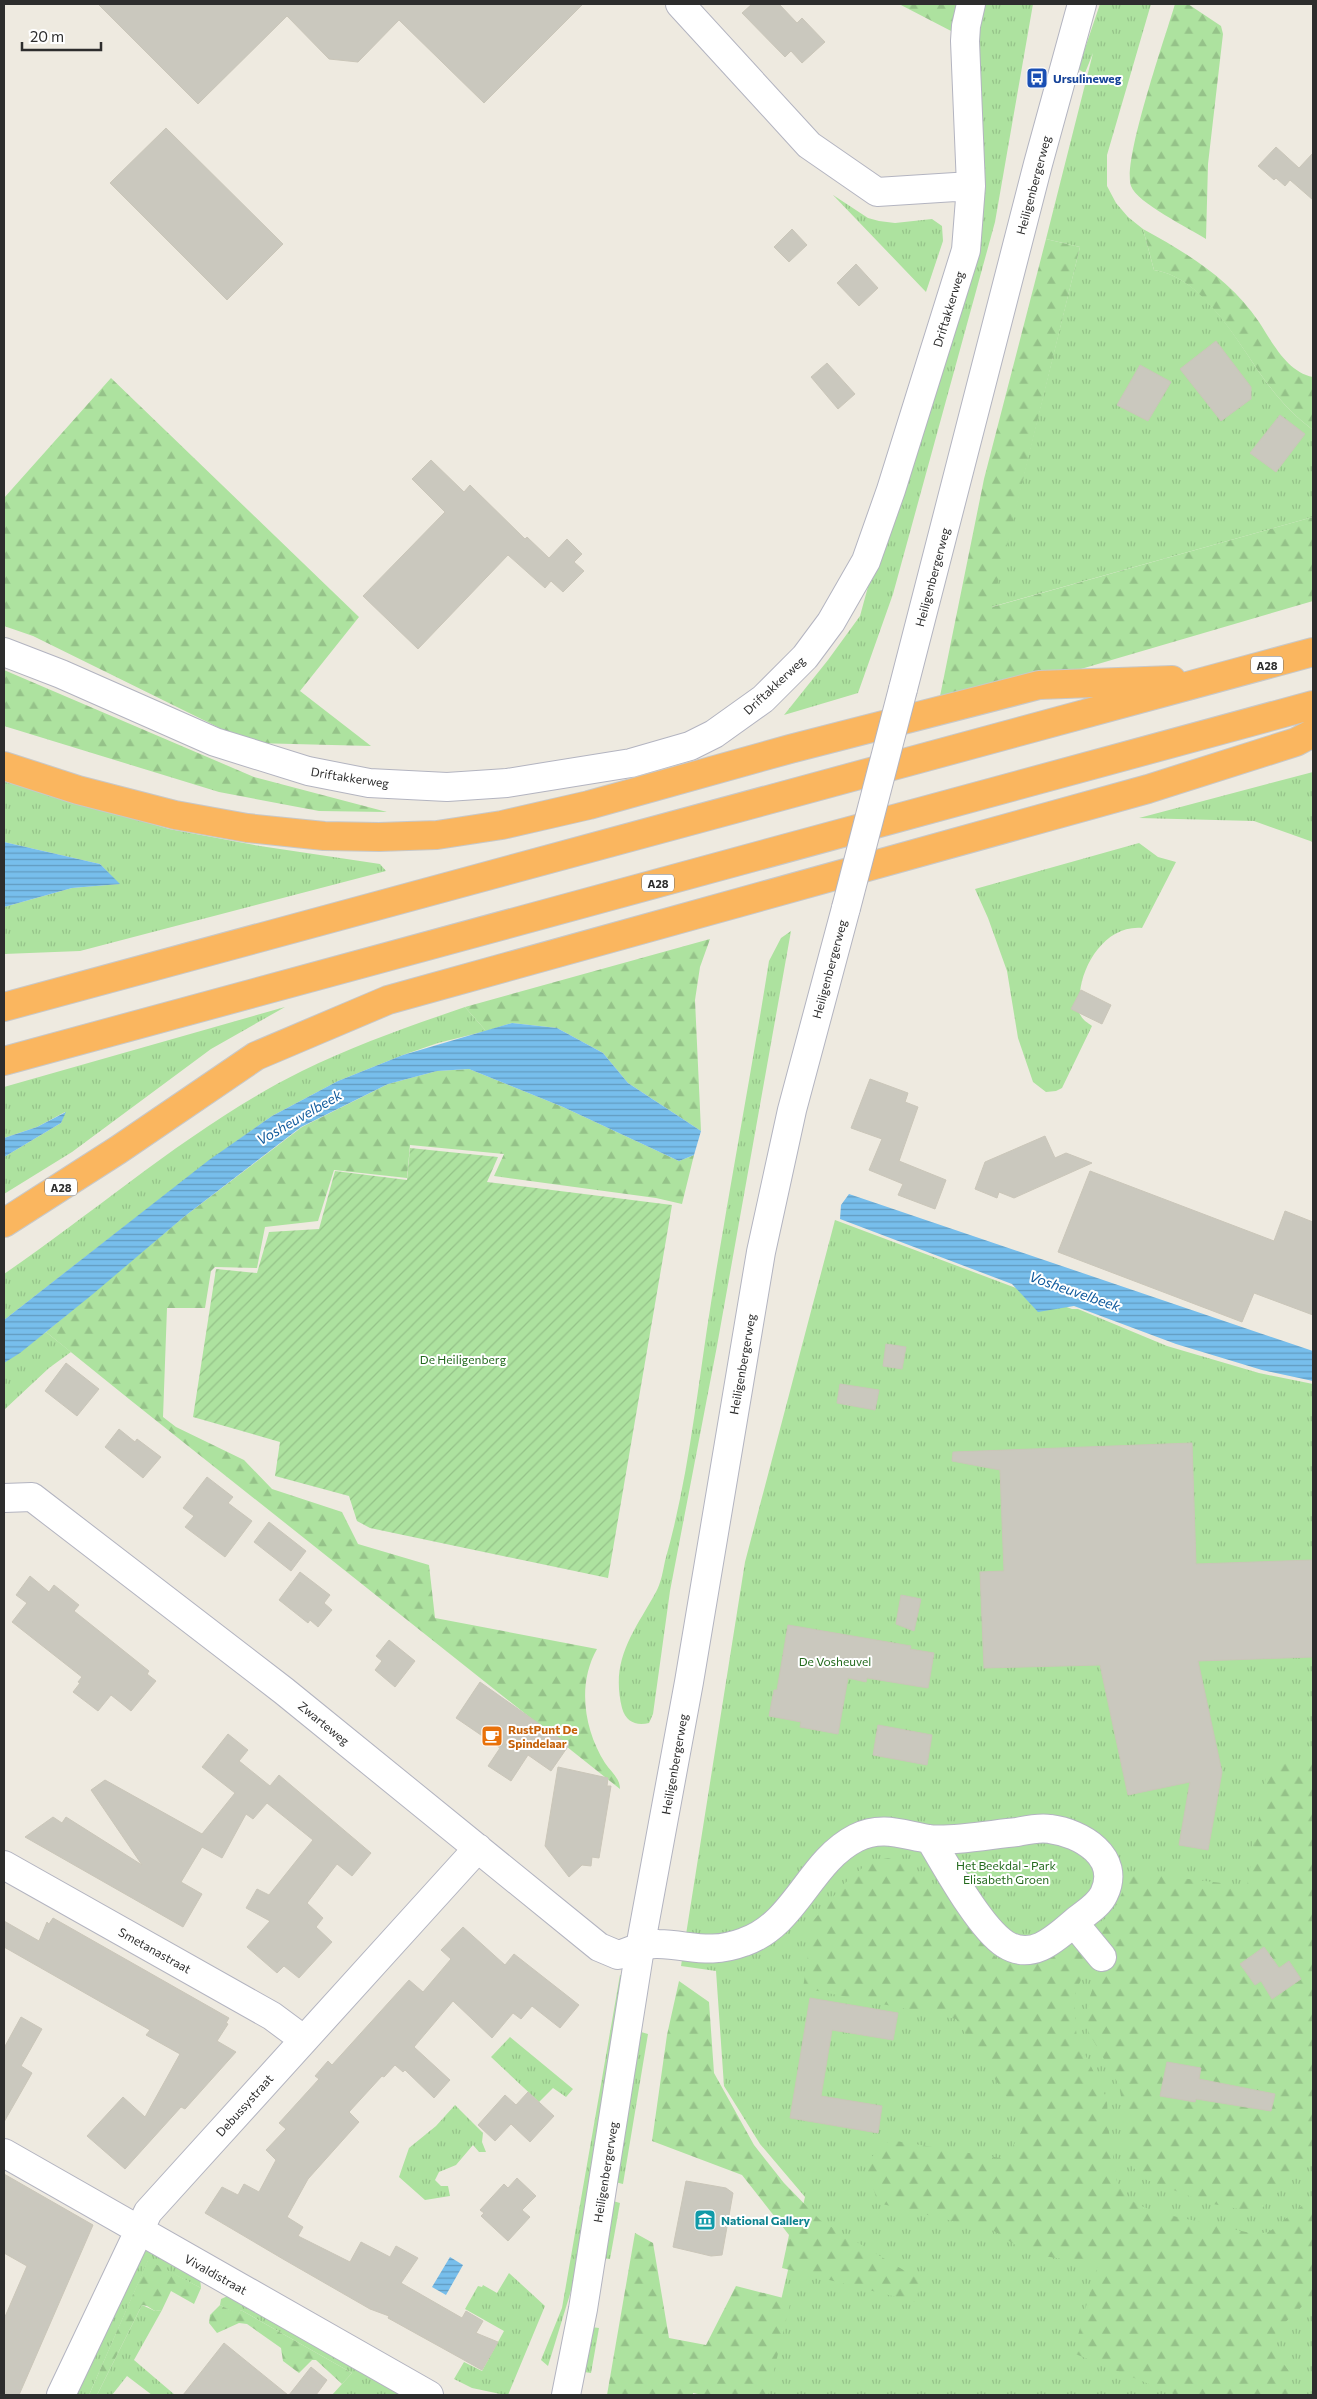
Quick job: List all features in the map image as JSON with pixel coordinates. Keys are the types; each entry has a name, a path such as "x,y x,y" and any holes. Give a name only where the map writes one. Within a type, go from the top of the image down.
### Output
{"highway":[{"name":"A28","path":"4,1007 1313,652"},
{"name":"A28","path":"4,766 78,790 175,815 247,828 324,836 437,835 502,825 589,805 790,749 1039,685 1221,678"},
{"name":"A28","path":"4,1061 1313,705"},
{"name":"A28","path":"4,1223 118,1150 256,1056 388,1000 1148,789 1296,742 1313,733"}],"street":[{"path":"680,4 809,145 877,192 971,186"},
{"name":"Driftakkerweg","path":"4,652 61,674 215,742 308,771 369,783 447,787 507,783 631,763 702,741 750,710 805,657 831,622 866,561 891,490 966,250 971,186 965,40 971,4"},
{"name":"Heiligenbergerweg","path":"566,2395 583,2309 640,1948 689,1682 761,1252 792,1110 1082,4"},
{"name":"Zwarteweg","path":"4,1498 32,1497 284,1691 599,1947 618,1955 640,1948"},
{"path":"640,1948 656,1943 698,1950 718,1950 747,1941 780,1919 828,1859 856,1838 874,1832 887,1831 930,1839 983,1836 1047,1828 1086,1840 1103,1859 1108,1870 1105,1892 1097,1904 1044,1946 1024,1951 1006,1945 992,1932 961,1890 930,1839"},
{"name":"Debussystraat","path":"61,2395 148,2212 478,1848"},
{"name":"Smetanastraat","path":"4,1865 272,2016 303,2039"},
{"path":"1074,1923 1102,1957"},
{"name":"Vivaldistraat","path":"4,2152 429,2395"}],"green space":[{"path":"899,4 956,4 953,32"},
{"path":"985,4 1033,4 995,222 893,594 858,693 784,715 860,616 883,532 951,323 975,32"},
{"path":"1100,4 1151,4 1107,155 1107,186 1116,203 1128,217 1143,229 1154,270 1173,276 1190,286 1206,301 1235,335 1275,393 1290,410 1313,430 1313,517 991,607 1080,247 1046,239 1093,53 1085,73 1078,69"},
{"path":"1175,4 1188,4 1221,26 1223,34 1208,164 1206,239 1164,215 1135,193 1131,186 1130,172 1139,126"},
{"path":"833,195 868,218 895,223 932,219 942,226 943,241 926,292"},
{"path":"1143,229 1207,268 1221,280 1247,307 1288,363 1295,369 1313,377 1313,430 1290,410 1275,393 1221,317 1206,301 1190,286 1173,276 1154,270"},
{"path":"1046,239 1080,247 992,607 1313,517 1313,601 937,711 984,479"},
{"path":"111,378 359,617 300,691 371,746 250,743 33,636 4,626 4,498"},
{"path":"4,670 254,777 387,812 319,811 219,792 4,726"},
{"path":"1313,772 1313,842 1254,821 1139,818"},
{"path":"4,780 169,829 260,846 380,864 386,871 80,951 4,954 4,907 72,888 119,884 100,864 4,842"},
{"path":"1139,843 1158,857 1176,862 1142,928 1129,929 1108,939 1092,958 1082,981 1078,1008 1082,1017 1092,1026 1062,1088 1046,1092 1033,1082 1018,1038 1007,971 988,918 975,889"},
{"path":"791,931 717,1346 670,1591 653,1714 649,1723 640,1724 629,1720 624,1713 619,1691 619,1675 626,1647 632,1633 656,1592 662,1577 692,1433 718,1260 769,961 781,938"},
{"path":"710,939 700,967 695,1000 701,1131 628,1083 603,1053 557,1028 512,1023 486,1031 465,1007"},
{"path":"285,1007 211,1049 72,1152 4,1194 4,1157 61,1123 65,1112 37,1127 4,1138 4,1087"},
{"path":"465,1007 486,1031 438,1043 403,1055 338,1081 272,1116 209,1161 4,1320 4,1274 187,1141 262,1092 302,1071 362,1044"},
{"path":"469,1069 563,1107 679,1161 694,1155 682,1204 656,1198 494,1176 504,1154 410,1145 407,1178 334,1170 318,1221 265,1227 257,1268 215,1267 211,1271 205,1308 167,1308 163,1417 176,1427 244,1460 272,1489 342,1512 358,1544 429,1565 435,1618 597,1649 587,1677 585,1692 588,1722 598,1750 605,1763 617,1778 620,1789 46,1332 185,1216 302,1127 388,1084 437,1071"},
{"name":"De Heiligenberg","path":"410,1148 498,1157 487,1182 672,1205 608,1578 370,1528 357,1521 349,1496 275,1476 280,1442 193,1417 216,1269 257,1273 269,1232 319,1229 335,1171 407,1180"},
{"name":"Het Beekdal - Park Elisabeth Groen","path":"835,1220 1072,1309 1078,1309 1167,1346 1259,1373 1313,1384 1313,2395 759,2395 805,2197 760,2144 724,2086 716,1971 681,1966 745,1562"},
{"path":"46,1332 71,1352 49,1368 4,1410 4,1363"},
{"path":"1313,1759 1313,2162 1302,2164 1284,2176 1278,2192 1262,2208 1249,2211 1208,2203 1144,2179 1129,2163 1126,2151 1126,2125 1119,2085 1089,2033 1087,2005 1096,1979 1114,1956 1093,1929 1113,1910 1127,1883 1138,1873 1247,1886 1269,1760"},
{"path":"888,1858 910,1863 974,1930 997,1959 1028,1966 1073,1935 1091,1956 1075,1994 1077,2038 1107,2099 1108,2125 1117,2182 1124,2194 1137,2204 1155,2212 1255,2234 1269,2232 1313,2197 1313,2296 1276,2331 1273,2349 1291,2374 1289,2395 1176,2395 1073,2353 1098,2264 1029,2254 994,2231 878,2203 865,2163 890,2140 1006,2159 1022,2130 1019,2116 956,2019 803,1988 813,1921 844,1884 869,1862"},
{"path":"620,1975 626,1976 574,2281 548,2366 541,2360 562,2308"},
{"path":"679,1981 709,2002 714,2073 754,2145 784,2183 820,2220 920,2280 916,2302 782,2268 789,2235 742,2175 652,2141 667,2035"},
{"path":"641,2032 648,2034 623,2184 615,2182"},
{"path":"510,2037 573,2089 566,2097 553,2088 539,2102 491,2057"},
{"path":"455,2105 483,2133 482,2142 486,2152 479,2152 473,2145 456,2165 439,2172 435,2180 441,2186 448,2186 450,2196 425,2200 399,2177 409,2148 436,2126"},
{"path":"613,2201 620,2203 610,2259 602,2258"},
{"path":"635,2233 653,2243 669,2338 706,2345 736,2286 791,2300 768,2395 703,2395 693,2393 693,2395 607,2395"},
{"path":"148,2250 200,2278 201,2288 148,2261 89,2395 77,2395 135,2261 143,2252"},
{"path":"148,2260 201,2288 194,2304 171,2291 162,2310 155,2311 142,2305 97,2395 89,2395"},
{"path":"509,2273 545,2306 508,2395 505,2395 472,2388 454,2379 464,2362 482,2371 504,2331 465,2309 478,2286 482,2287 483,2285 497,2293"},
{"path":"230,2295 414,2395 332,2395 352,2373 241,2310 238,2315 220,2305 221,2299"},
{"path":"142,2305 155,2311 162,2310 134,2360 175,2395 152,2395 127,2376 112,2395 97,2395"},
{"path":"220,2305 238,2314 241,2310 352,2373 342,2384 316,2360 312,2360 299,2373 283,2361 281,2348 247,2324 239,2323 217,2333 209,2323 210,2315"},
{"path":"591,2327 599,2328 591,2373 584,2372"}],"water":[{"path":"4,842 100,864 120,884 72,888 4,907"},
{"name":"Vosheuvelbeek","path":"512,1023 557,1028 603,1053 628,1083 701,1131 694,1155 679,1161 563,1107 469,1069 437,1071 388,1084 301,1127 185,1216 93,1294 20,1353 4,1363 4,1320 209,1160 272,1116 338,1081 403,1055"},
{"path":"66,1112 61,1123 4,1157 4,1138 37,1127"},
{"name":"Vosheuvelbeek","path":"849,1194 1313,1351 1313,1381 1262,1370 1176,1344 1074,1306 1038,1312 1012,1284 840,1219 841,1205"},
{"path":"450,2257 463,2265 446,2295 432,2287"}],"building":[{"path":"98,4 583,4 484,103 399,20 358,62 329,59 287,16 198,104"},
{"path":"752,4 779,4 797,23 802,18 825,42 802,63 791,51 785,57 742,13"},
{"path":"166,128 283,244 227,300 110,183"},
{"path":"1276,147 1299,168 1313,153 1313,200 1290,180 1285,186 1276,178 1274,180 1258,166"},
{"path":"792,229 807,245 789,262 774,247"},
{"path":"856,264 878,288 859,306 837,283"},
{"path":"1216,341 1251,387 1251,399 1221,421 1180,369"},
{"path":"827,363 855,394 838,409 811,377"},
{"path":"1140,365 1171,382 1148,421 1117,405"},
{"path":"1280,415 1305,434 1276,472 1250,453"},
{"path":"431,460 464,492 470,485 525,539 527,537 549,558 567,539 582,554 574,562 584,571 563,592 551,581 545,588 508,555 418,649 363,596 445,512 412,479"},
{"path":"1081,990 1111,1005 1102,1024 1071,1009"},
{"path":"870,1079 908,1093 905,1102 918,1107 899,1161 946,1180 935,1209 898,1195 903,1184 869,1170 882,1139 851,1128"},
{"path":"1045,1136 1055,1158 1066,1153 1092,1163 1014,1198 999,1192 997,1198 975,1189 985,1162"},
{"path":"1090,1171 1274,1241 1285,1211 1313,1222 1313,1315 1254,1293 1242,1322 1058,1252"},
{"path":"886,1344 906,1347 902,1369 883,1366"},
{"path":"66,1363 99,1389 77,1416 45,1391"},
{"path":"840,1384 879,1390 875,1410 837,1403"},
{"path":"119,1429 135,1442 137,1439 161,1457 143,1478 105,1447"},
{"path":"1192,1443 1196,1564 1312,1560 1313,1657 1198,1661 1222,1772 1208,1850 1179,1845 1190,1782 1128,1795 1100,1665 984,1668 980,1572 1004,1571 1000,1470 952,1461 953,1452"},
{"path":"207,1477 233,1497 228,1503 252,1521 225,1557 185,1527 194,1516 183,1508"},
{"path":"269,1522 306,1551 291,1571 254,1542"},
{"path":"300,1572 330,1595 324,1603 332,1610 318,1627 310,1620 308,1623 279,1600"},
{"path":"30,1576 49,1592 54,1585 79,1605 74,1611 149,1671 147,1674 156,1681 131,1711 111,1695 98,1711 73,1692 82,1677 12,1622 27,1603 16,1595"},
{"path":"901,1595 921,1599 914,1631 896,1624"},
{"path":"788,1625 911,1646 910,1649 934,1653 928,1688 867,1678 866,1682 848,1678 838,1734 800,1727 801,1722 769,1716 774,1690 777,1690"},
{"path":"389,1640 415,1661 395,1687 375,1670 382,1661 376,1656"},
{"path":"480,1682 569,1745 551,1771 528,1755 511,1781 488,1766 500,1748 456,1718"},
{"path":"878,1725 932,1735 927,1765 873,1755"},
{"path":"228,1734 248,1750 239,1761 270,1786 279,1775 371,1853 352,1876 337,1864 307,1903 323,1918 316,1927 332,1942 299,1978 284,1966 277,1973 247,1947 270,1921 246,1908 257,1889 269,1895 313,1840 267,1803 253,1819 246,1814 222,1858 202,1847 181,1882 202,1894 183,1927 25,1837 53,1817 62,1823 66,1817 142,1865 91,1790 105,1780 202,1834 235,1793 202,1767"},
{"path":"558,1767 608,1778 607,1786 611,1786 599,1858 592,1857 591,1866 582,1865 569,1877 545,1846"},
{"path":"53,1918 229,2018 226,2023 228,2024 217,2041 236,2052 185,2109 181,2107 125,2169 87,2136 123,2097 145,2117 180,2054 146,2035 150,2030 4,1947 4,1921 39,1941 47,1922 49,1924"},
{"path":"463,1927 505,1965 514,1954 579,2005 560,2028 532,2006 521,2019 513,2013 492,2038 453,2001 414,2047 450,2080 434,2098 405,2070 403,2072 395,2065 384,2077 382,2076 349,2112 359,2122 308,2179 287,2217 303,2227 298,2236 350,2262 361,2242 390,2257 396,2246 418,2258 401,2283 462,2318 466,2311 483,2321 476,2333 498,2342 482,2370 388,2318 389,2316 370,2309 205,2213 222,2187 238,2195 244,2184 259,2192 276,2160 266,2150 286,2129 279,2123 319,2079 315,2076 328,2061 332,2065 409,1980 423,1992 451,1959 441,1950"},
{"path":"1264,1947 1279,1968 1289,1961 1301,1979 1272,1999 1261,1981 1255,1985 1240,1964"},
{"path":"810,1998 898,2013 893,2040 832,2030 821,2096 882,2106 878,2133 790,2118"},
{"path":"21,2017 42,2029 21,2066 32,2073 4,2122 4,2048"},
{"path":"1167,2062 1201,2068 1199,2079 1275,2094 1271,2111 1196,2099 1195,2102 1160,2096"},
{"path":"528,2092 554,2116 530,2142 511,2124 495,2141 478,2125 505,2095 516,2105"},
{"path":"4,2174 93,2225 19,2395 4,2395 4,2319 27,2266 4,2253"},
{"path":"517,2178 536,2196 522,2210 530,2217 508,2241 481,2216 484,2213 480,2210 504,2184 508,2188"},
{"path":"686,2181 726,2188 733,2193 722,2255 711,2256 673,2247"},
{"path":"224,2343 288,2395 183,2395"},
{"path":"311,2367 327,2380 316,2395 289,2395"}],"place":[{"name":"Ursulineweg","path":"1037,78"},
{"name":"RustPunt De Spindelaar","path":"492,1736"},
{"name":"National Gallery","path":"705,2220"}],"park label":[{"name":"De Vosheuvel","path":"835,1661"}]}
